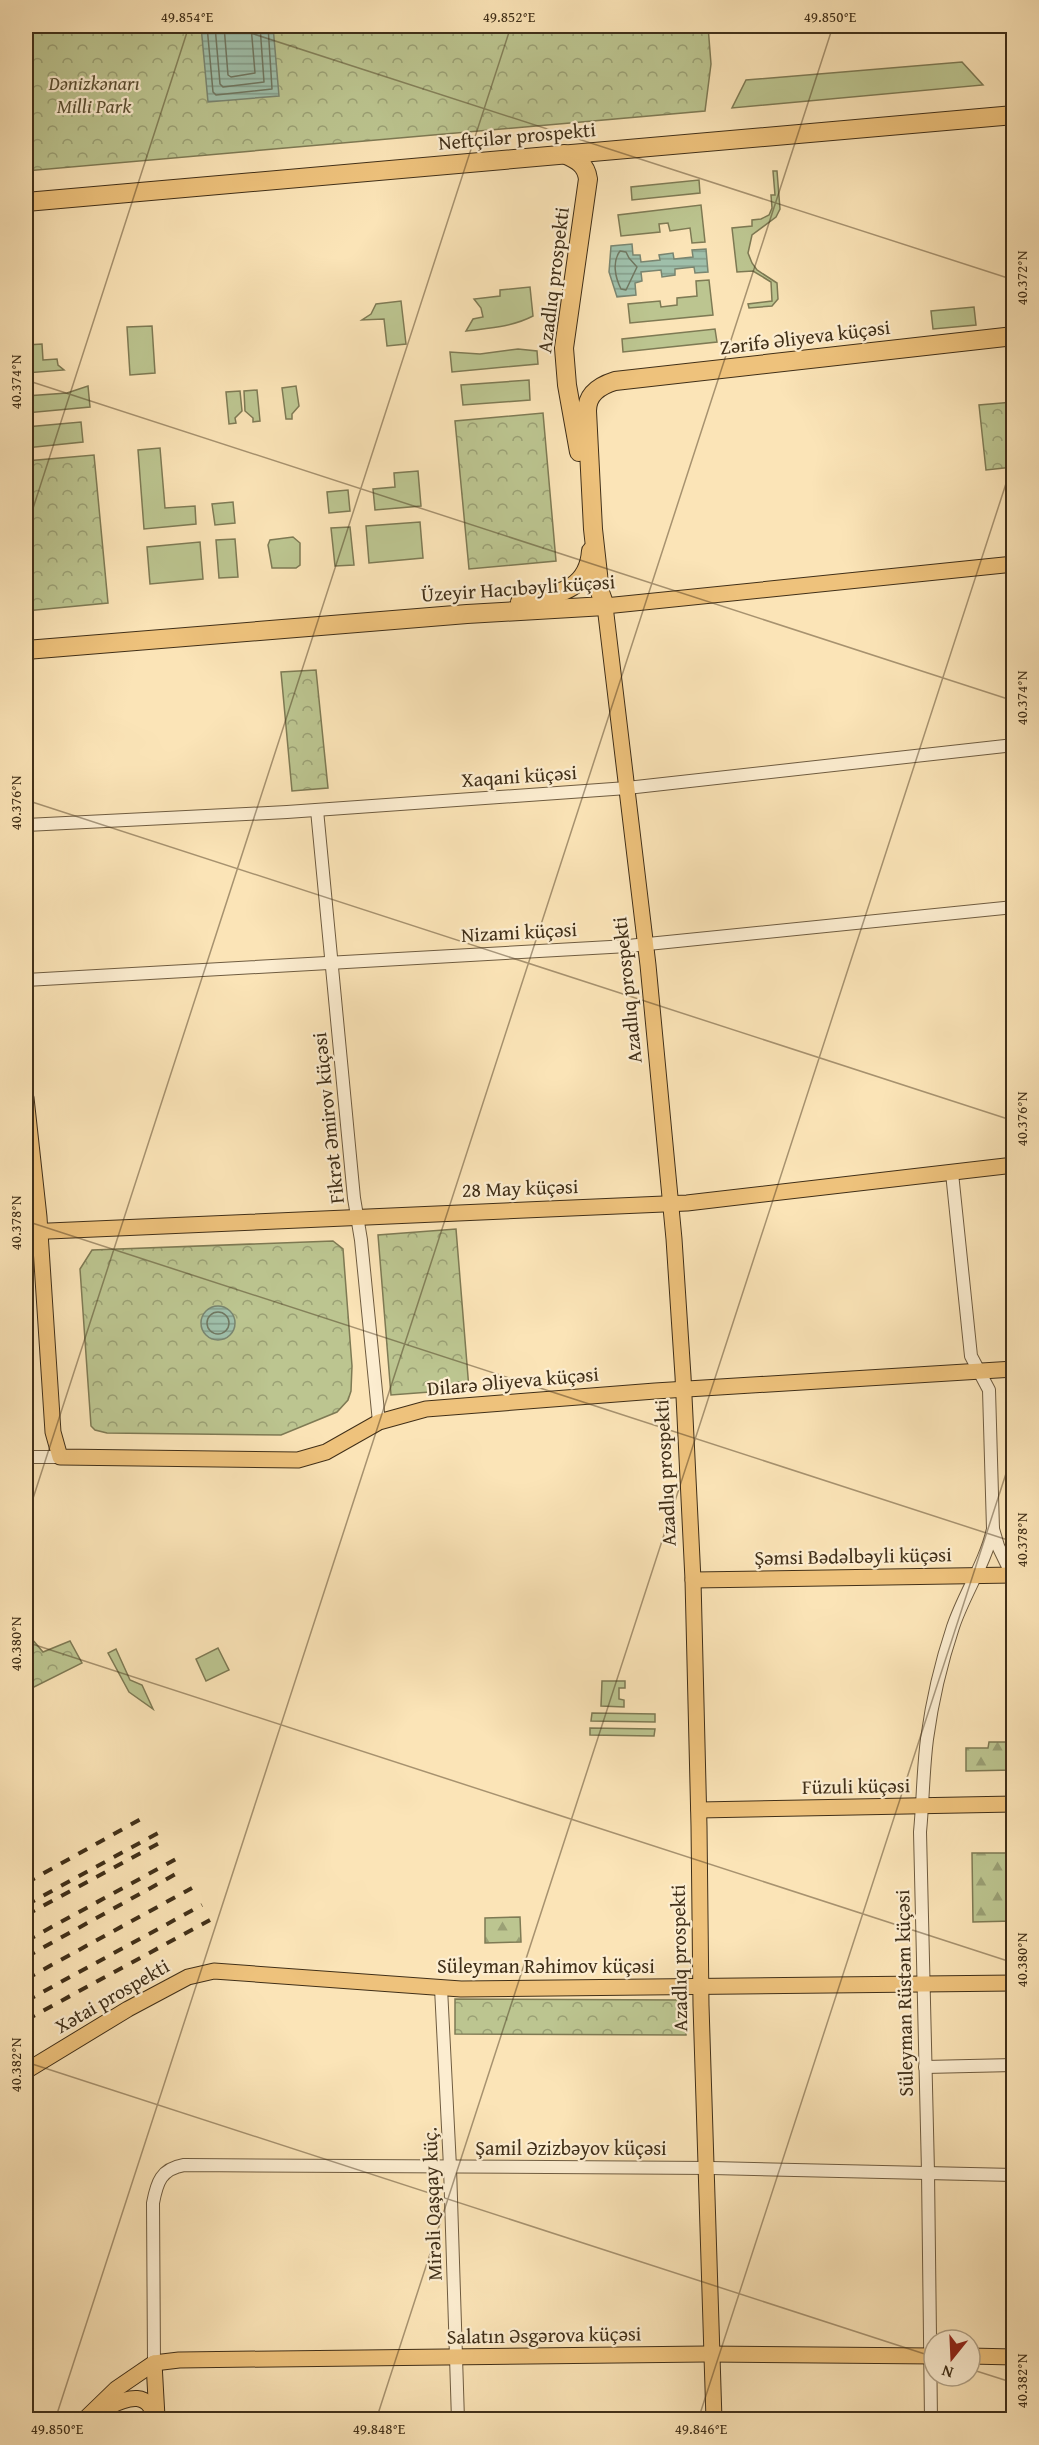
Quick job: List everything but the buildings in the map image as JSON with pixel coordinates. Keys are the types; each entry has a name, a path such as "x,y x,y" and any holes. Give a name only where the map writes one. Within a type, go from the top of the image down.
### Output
{"highway":[{"name":"Neftçilər prospekti","path":"26,202 1014,115"},
{"name":"Azadlıq prospekti","path":"564,154 582,164 587,171 588,179 564,355 567,385 593,529"},
{"name":"Zərifə Əliyeva küçəsi","path":"596,392 615,381 1014,336"},
{"name":"Azadlıq prospekti","path":"596,392 586,411 593,529 600,592 605,606"},
{"path":"467,614 567,591 582,579 590,565 593,529"},
{"name":"Üzeyir Hacıbəyli küçəsi","path":"26,650 467,614 605,606"}],"main road":[{"name":"Üzeyir Hacıbəyli küçəsi","path":"605,606 1014,564"},
{"name":"Azadlıq prospekti","path":"605,606 646,944 674,1239 684,1389 693,1580 701,1987 714,2420"},
{"path":"26,1098 32,1232 53,1432 60,1457"},
{"name":"28 May küçəsi","path":"32,1232 670,1203 1014,1165"},
{"name":"Dilarə Əliyeva küçəsi","path":"60,1457 298,1460 326,1452 379,1422 426,1409 684,1389 1014,1369"},
{"name":"Şəmsi Bədəlbəyli küçəsi","path":"693,1580 1013,1575"},
{"name":"Füzuli küçəsi","path":"699,1810 1014,1804"},
{"name":"Süleyman Rəhimov küçəsi","path":"188,1977 214,1971 441,1988 1014,1983"},
{"name":"Xətai prospekti","path":"26,2071 128,2009 188,1977"},
{"name":"Salatın Əsgərova küçəsi","path":"154,2363 179,2360 713,2354 922,2356"},
{"path":"982,2356 1014,2357"},
{"path":"96,2420 154,2363"},
{"path":"84,2420 116,2389 154,2363"},
{"path":"154,2363 156,2420"},
{"path":"108,2407 124,2399 142,2400 149,2404 156,2420"}],"street":[{"name":"Xaqani küçəsi","path":"26,825 316,810 627,788 1014,745"},
{"name":"Fikrət Əmirov küçəsi","path":"316,810 354,1198 358,1216 379,1422"},
{"name":"Nizami küçəsi","path":"26,980 646,944 1014,907"},
{"path":"952,1173 971,1356 989,1390 993,1529 998,1546 1013,1575"},
{"name":"Dilarə Əliyeva küçəsi","path":"26,1457 60,1457"},
{"name":"Süleyman Rüstəm küçəsi","path":"931,2328 920,1832 926,1740 934,1698 954,1624 993,1529"},
{"name":"Mirəli Qaşqay küç.","path":"441,1988 450,2167 458,2420"},
{"path":"925,2067 1014,2065"},
{"name":"Şamil Əzizbəyov küçəsi","path":"154,2363 153,2204 159,2179 173,2167 184,2165 706,2168 1014,2175"},
{"name":"Süleyman Rüstəm küçəsi","path":"931,2420 932,2388"}],"green space":[{"name":"Dənizkənarı Milli Park","path":"26,26 708,26 711,64 705,111 26,171"},
{"path":"962,62 983,85 732,108 746,80"},
{"path":"773,171 777,171 780,209 776,217 752,235 748,253 757,270 777,283 778,299 772,306 749,308 748,304 772,301 771,282 753,271 737,272 732,228 752,226 752,220 769,215 772,208 771,195 775,195"},
{"path":"699,180 700,193 632,200 631,187"},
{"path":"701,205 705,242 692,243 690,228 670,231 668,223 659,224 660,232 621,236 618,215"},
{"path":"709,280 713,315 630,323 628,304 660,301 661,307 677,305 677,298 697,296 696,281"},
{"path":"530,287 533,316 509,325 466,331 473,319 483,317 481,308 474,299 500,296 500,290"},
{"path":"401,301 406,344 387,346 384,319 362,320 371,314 376,304"},
{"path":"974,307 976,325 933,329 931,311"},
{"path":"152,326 155,373 130,375 127,327"},
{"path":"715,329 717,342 623,352 622,339"},
{"path":"42,344 43,360 57,359 58,365 64,370 26,373 26,345"},
{"path":"518,349 537,351 538,364 452,372 450,352 480,354"},
{"path":"529,380 530,400 463,405 461,385"},
{"path":"88,386 90,407 26,413 26,396 67,393"},
{"path":"296,386 299,406 292,414 292,419 286,419 282,388"},
{"path":"257,390 260,421 253,422 253,418 245,411 244,391"},
{"path":"240,391 242,411 235,418 236,423 229,424 226,392"},
{"path":"1013,402 1013,467 986,470 979,405"},
{"path":"543,413 556,561 469,569 455,421"},
{"path":"81,422 83,442 26,448 26,427"},
{"path":"160,448 165,508 195,506 196,524 144,529 138,450"},
{"path":"94,455 108,603 26,611 26,461"},
{"path":"418,471 421,506 375,510 373,489 395,487 394,473"},
{"path":"348,490 350,511 329,513 327,492"},
{"path":"233,502 235,523 215,525 212,504"},
{"path":"420,522 423,558 369,563 366,526"},
{"path":"350,527 354,565 335,566 331,528"},
{"path":"293,537 300,543 300,565 296,568 272,568 268,545 270,540"},
{"path":"235,539 238,577 219,578 216,540"},
{"path":"200,542 203,579 150,584 147,547"},
{"path":"316,670 328,788 292,791 281,672"},
{"path":"456,1229 469,1389 391,1395 378,1235"},
{"path":"333,1241 343,1249 352,1366 351,1391 348,1400 337,1412 281,1435 107,1433 95,1430 91,1426 80,1269 92,1250"},
{"path":"26,1632 43,1652 70,1641 82,1663 26,1691"},
{"path":"218,1648 229,1670 206,1681 196,1659"},
{"path":"116,1649 130,1680 142,1685 153,1709 129,1692 108,1653"},
{"path":"602,1681 625,1681 625,1688 619,1688 619,1699 624,1700 624,1707 601,1706"},
{"path":"592,1713 655,1714 655,1722 591,1721"},
{"path":"590,1728 655,1729 654,1736 590,1735"},
{"path":"989,1742 1013,1742 1013,1770 966,1771 966,1748 988,1748"},
{"path":"972,1853 1013,1853 1013,1921 973,1922"},
{"path":"520,1917 521,1942 485,1943 485,1918"},
{"path":"455,1999 686,2000 686,2035 455,2034"}],"water":[{"path":"201,26 273,26 279,96 208,102"},
{"path":"632,244 633,255 640,255 641,262 660,260 659,255 673,253 674,259 693,257 692,250 706,249 708,272 695,273 694,267 675,269 675,275 662,277 661,270 641,272 642,281 635,283 636,295 617,297 609,272 611,246"},
{"path":"218,1306 230,1311 235,1323 230,1335 218,1340 206,1335 201,1323 206,1311"}],"railway":[{"path":"26,1883 148,1815"},
{"path":"26,1905 158,1833"},
{"path":"26,1915 163,1841"},
{"path":"26,1941 176,1859"},
{"path":"26,1957 183,1870"},
{"path":"26,1979 192,1888"},
{"path":"26,2001 202,1905"},
{"path":"26,2020 210,1920"}]}
